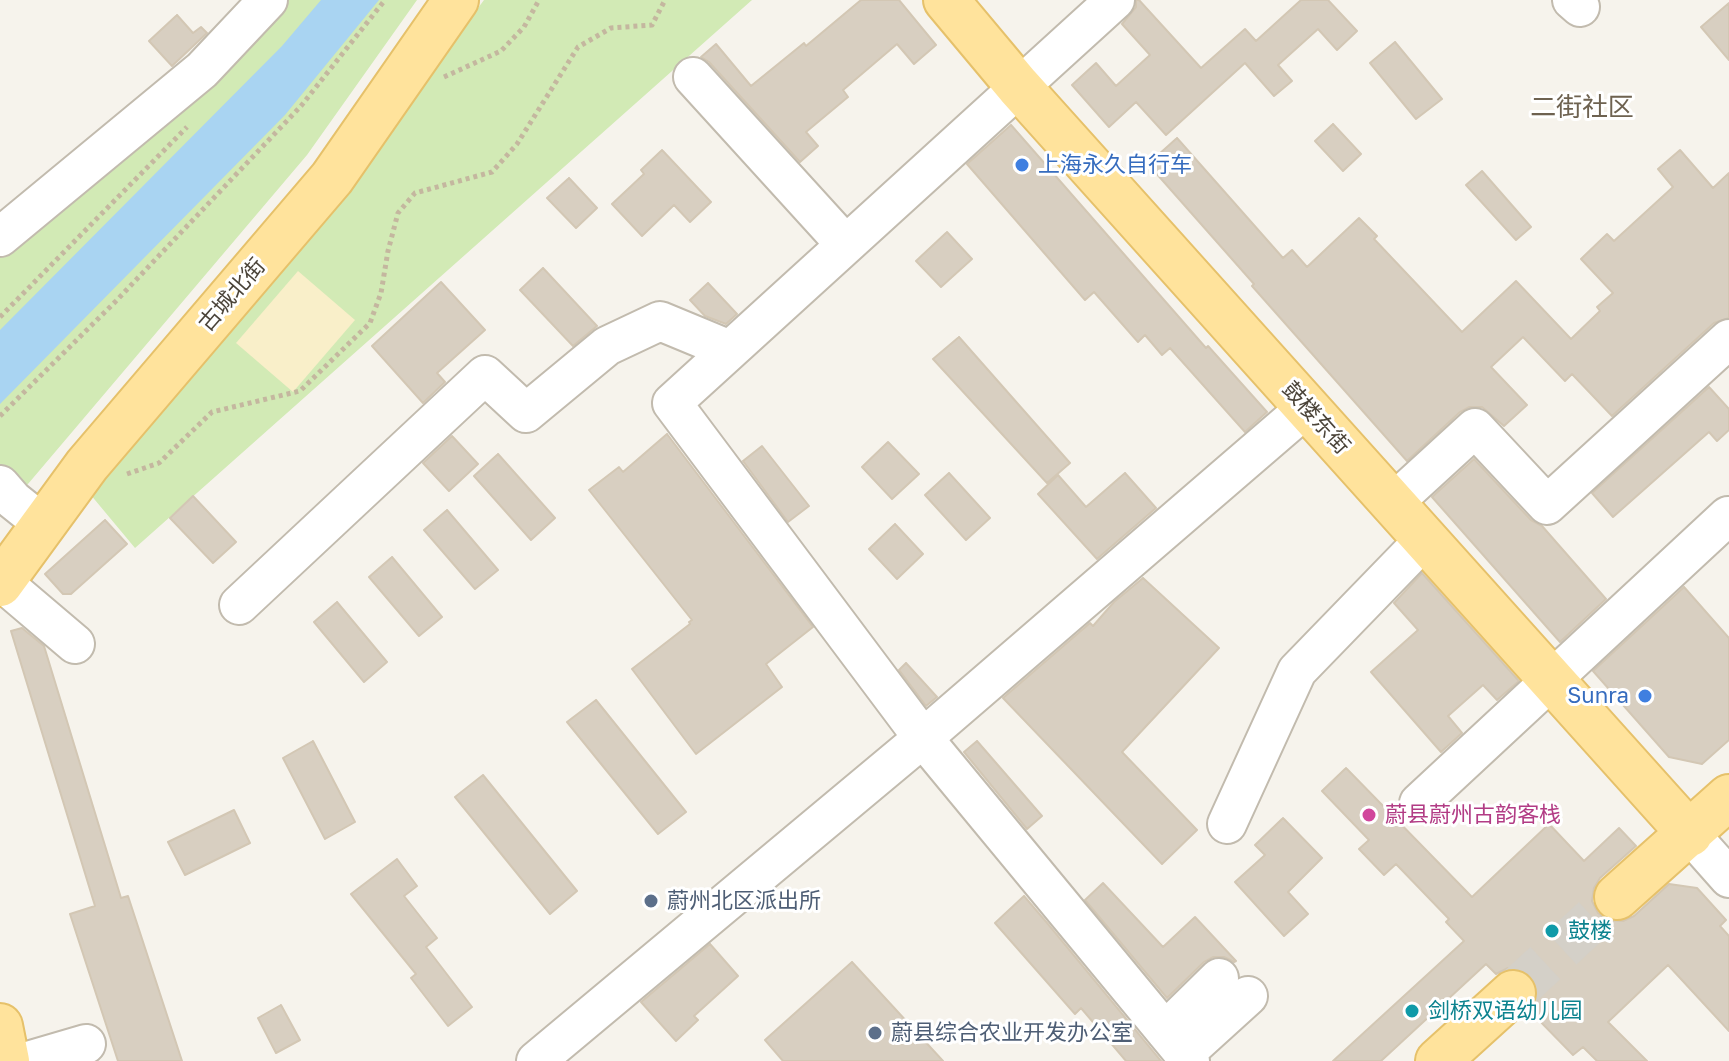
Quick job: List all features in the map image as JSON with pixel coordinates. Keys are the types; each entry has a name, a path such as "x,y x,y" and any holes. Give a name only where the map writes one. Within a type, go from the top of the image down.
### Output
{"main road":[{"name":"古城北街","path":"1,583 19,503 87,465 332,178 456,0"},
{"name":"鼓楼东街","path":"946,0 1018,86 1690,834"},
{"path":"1617,897 1729,797"},
{"path":"1438,1061 1513,993"},
{"path":"0,1026 7,1061"}],"street":[{"path":"0,237 202,70 268,0"},
{"path":"1115,0 672,403 923,738 1180,1049 1234,987"},
{"path":"693,77 845,244"},
{"path":"239,605 485,375 526,413 607,346 660,321 730,350"},
{"path":"1393,503 1475,428 1547,505 1729,339"},
{"path":"536,1061 923,738 1306,408"},
{"path":"1419,803 1728,516"},
{"path":"1227,824 1297,671 1425,539"},
{"path":"1,583 75,644"},
{"path":"1690,834 1729,878"},
{"path":"28,1061 86,1044"}],"path":[{"path":"0,416 116,301 301,106 385,0"},
{"path":"433,81 458,73 501,51 524,27 539,0"},
{"path":"87,465 124,475 159,463 212,412 300,391 370,323 381,293 398,213 415,193 492,172 517,144 578,47 611,28 652,25 665,0"},
{"path":"0,317 194,120"}],"green space":[{"path":"286,0 417,0 307,155 0,517 0,251"},
{"path":"484,0 752,0 135,548 90,494 337,196"}],"sand":[{"path":"298,271 355,320 293,392 236,343"}],"water":[{"path":"321,0 379,0 285,115 0,404 0,330 282,46"}],"building":[{"path":"861,0 899,0 936,45 914,64 897,44 843,90 848,97 806,132 818,146 800,162 701,57 716,44 751,86"},
{"path":"1136,0 1201,68 1245,29 1256,41 1301,0 1328,0 1357,31 1337,50 1318,29 1278,65 1292,81 1274,96 1245,63 1166,135 1136,102 1109,127 1072,85 1096,63 1116,86 1150,55 1122,24 1136,7"},
{"path":"1729,3 1729,60 1701,27"},
{"path":"177,15 193,33 201,27 207,33 172,66 149,41"},
{"path":"1395,42 1442,99 1416,119 1370,63"},
{"path":"1333,124 1361,154 1343,171 1315,141"},
{"path":"1011,125 1206,348 1208,346 1267,412 1245,432 1170,348 1162,355 1145,335 1138,342 1094,292 1085,300 967,164"},
{"path":"1177,138 1283,258 1292,250 1307,267 1359,218 1377,236 1374,239 1462,332 1516,281 1571,339 1600,311 1597,307 1613,293 1581,259 1607,234 1614,241 1673,187 1658,169 1680,150 1713,188 1729,173 1729,318 1714,323 1612,416 1572,374 1565,381 1523,337 1491,367 1527,405 1504,426 1482,407 1469,407 1407,461 1148,164"},
{"path":"662,150 711,202 690,222 674,205 642,236 612,204 644,174 641,170"},
{"path":"1482,171 1531,227 1516,240 1466,185"},
{"path":"569,178 597,208 576,228 547,198"},
{"path":"947,232 972,259 941,287 916,261"},
{"path":"543,268 597,326 573,346 520,290"},
{"path":"441,282 485,330 437,373 445,382 423,403 372,346"},
{"path":"708,283 737,314 726,324 705,316 690,300"},
{"path":"959,337 1070,463 1047,483 933,359"},
{"path":"1709,387 1729,409 1729,430 1717,441 1709,432 1613,517 1592,493"},
{"path":"667,434 813,627 766,664 782,687 696,754 632,669 692,620 589,490 619,467 623,472"},
{"path":"452,436 478,464 449,491 423,463"},
{"path":"888,442 919,474 892,499 862,467"},
{"path":"762,446 809,506 788,522 743,461"},
{"path":"498,454 555,518 531,540 474,476"},
{"path":"1474,459 1531,520 1542,526 1606,599 1560,642 1432,497"},
{"path":"949,473 990,518 966,540 925,495"},
{"path":"1125,473 1156,508 1097,559 1038,494 1058,475 1086,507"},
{"path":"193,496 236,542 213,563 170,518"},
{"path":"447,510 498,570 475,589 424,530"},
{"path":"105,520 127,544 71,594 63,594 45,574"},
{"path":"895,524 923,554 897,579 869,549"},
{"path":"392,557 442,617 419,636 369,577"},
{"path":"1422,573 1519,681 1497,700 1483,685 1448,716 1462,733 1441,752 1371,672 1418,630 1394,603"},
{"path":"1143,578 1219,648 1122,752 1197,830 1162,864 1003,698 1090,623 1093,626 1114,602"},
{"path":"1684,587 1729,638 1729,740 1702,764 1669,757 1593,671"},
{"path":"337,602 387,662 364,682 314,622"},
{"path":"22,628 44,646 121,898 128,896 182,1061 118,1061 70,914 95,906 11,631"},
{"path":"906,663 937,697 926,706 899,670"},
{"path":"596,700 686,812 658,834 567,722"},
{"path":"313,741 355,822 325,839 283,758"},
{"path":"977,741 1042,816 1027,829 964,752"},
{"path":"1346,768 1472,897 1549,824 1584,861 1619,828 1636,846 1600,878 1594,888 1592,901 1598,913 1608,920 1623,921 1634,916 1669,884 1697,888 1726,920 1720,926 1729,936 1729,1031 1668,965 1608,1022 1647,1061 1597,1061 1583,1047 1573,1055 1530,1011 1537,1000 1538,988 1531,976 1520,969 1508,968 1496,974 1486,964 1381,1061 1333,1061 1464,941 1446,922 1449,919 1396,864 1384,875 1359,849 1369,840 1322,791"},
{"path":"483,775 577,891 550,914 455,797"},
{"path":"234,810 250,843 185,875 168,842"},
{"path":"1283,818 1322,858 1288,892 1308,914 1284,936 1235,882 1265,855 1255,845"},
{"path":"397,859 417,886 404,896 437,938 426,947 472,1007 448,1026 411,978 416,974 351,894"},
{"path":"1103,883 1163,947 1195,917 1236,961 1213,957 1167,998 1085,900"},
{"path":"1024,896 1161,1061 1126,1061 1081,1008 1075,1014 995,923"},
{"path":"710,944 738,976 694,1016 698,1020 676,1041 641,1002"},
{"name":"蔚县综合农业开发办公室","path":"852,962 943,1061 783,1061 765,1040"},
{"path":"281,1005 300,1040 276,1053 258,1018"}],"tunnel":[{"path":"1513,993 1617,897"}],"place":[{"name":"上海永久自行车","path":"1022,165"},
{"name":"Sunra","path":"1645,696"},
{"name":"蔚县蔚州古韵客栈","path":"1369,815"},
{"name":"蔚州北区派出所","path":"651,901"},
{"name":"鼓楼","path":"1552,931"},
{"name":"剑桥双语幼儿园","path":"1412,1011"},
{"name":"蔚县综合农业开发办公室","path":"875,1033"}],"district":[{"name":"二街社区","path":"1582,108"}]}
